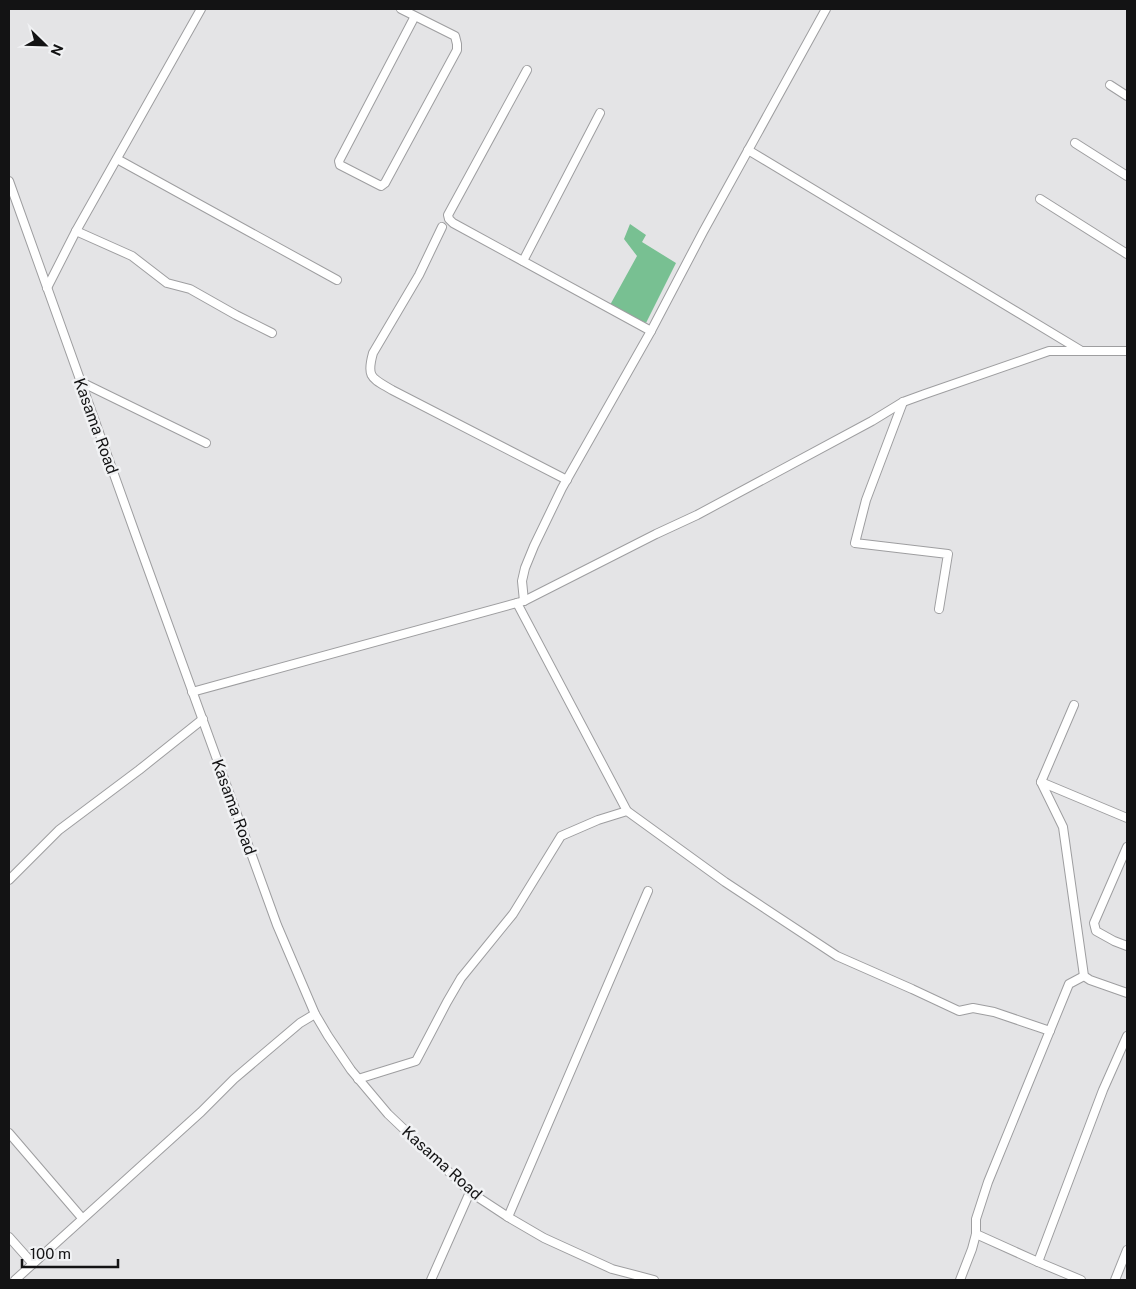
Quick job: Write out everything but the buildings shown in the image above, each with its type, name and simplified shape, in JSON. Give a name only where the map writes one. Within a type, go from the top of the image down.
[{"type":"street","points":[[47,288],[76,231],[201,9]]},
{"type":"street","points":[[401,9],[415,16],[455,36],[458,44],[385,183],[381,186],[340,165],[338,160],[415,16]]},
{"type":"street","points":[[826,9],[703,232],[651,331],[567,480],[525,568],[521,602],[627,811],[725,882],[837,956],[959,1011],[973,1008],[994,1012],[1050,1031]]},
{"type":"street","points":[[526,70],[448,215],[449,220],[651,331]]},
{"type":"street","points":[[1110,86],[1127,96]]},
{"type":"street","points":[[523,261],[600,113]]},
{"type":"street","points":[[1075,143],[1127,176]]},
{"type":"street","points":[[748,150],[1080,350]]},
{"type":"street","points":[[117,158],[336,280]]},
{"type":"street","name":"Kasama Road","points":[[9,181],[192,692],[278,925],[315,1014],[358,1078],[388,1114],[470,1192],[544,1238],[612,1269],[654,1280]]},
{"type":"street","points":[[1040,199],[1127,254]]},
{"type":"street","points":[[442,227],[419,275],[373,353],[369,368],[373,378],[392,390],[567,480]]},
{"type":"street","points":[[76,231],[132,256],[167,283],[190,289],[236,315],[272,332]]},
{"type":"street","points":[[1049,350],[1051,332]]},
{"type":"street","points":[[192,692],[521,602],[698,515],[872,421],[902,402],[981,373],[1049,350],[1127,351]]},
{"type":"street","points":[[81,382],[206,443]]},
{"type":"street","points":[[902,402],[866,500],[856,543],[948,554],[939,609]]},
{"type":"street","points":[[1074,706],[1041,782],[1063,827],[1084,976],[1090,980],[1127,993]]},
{"type":"street","points":[[9,880],[59,830],[203,719]]},
{"type":"street","points":[[1041,782],[1127,818]]},
{"type":"street","points":[[358,1078],[416,1061],[461,978],[513,914],[561,836],[598,820],[627,811]]},
{"type":"street","points":[[1127,847],[1094,923],[1096,931],[1127,946]]},
{"type":"street","points":[[508,1217],[648,891]]},
{"type":"street","points":[[960,1280],[972,1249],[976,1234],[976,1219],[988,1182],[1069,984],[1084,976]]},
{"type":"street","points":[[15,1280],[201,1112],[234,1079],[300,1023],[315,1014]]},
{"type":"street","points":[[1038,1262],[1103,1090],[1127,1036]]},
{"type":"street","points":[[9,1133],[82,1218]]},
{"type":"street","points":[[431,1280],[470,1192]]},
{"type":"street","points":[[976,1234],[1081,1280]]},
{"type":"street","points":[[9,1236],[33,1264]]},
{"type":"street","points":[[1115,1280],[1127,1250]]},
{"type":"green space","points":[[630,224],[646,235],[642,242],[676,263],[646,323],[610,305],[637,256],[624,239]]}]
